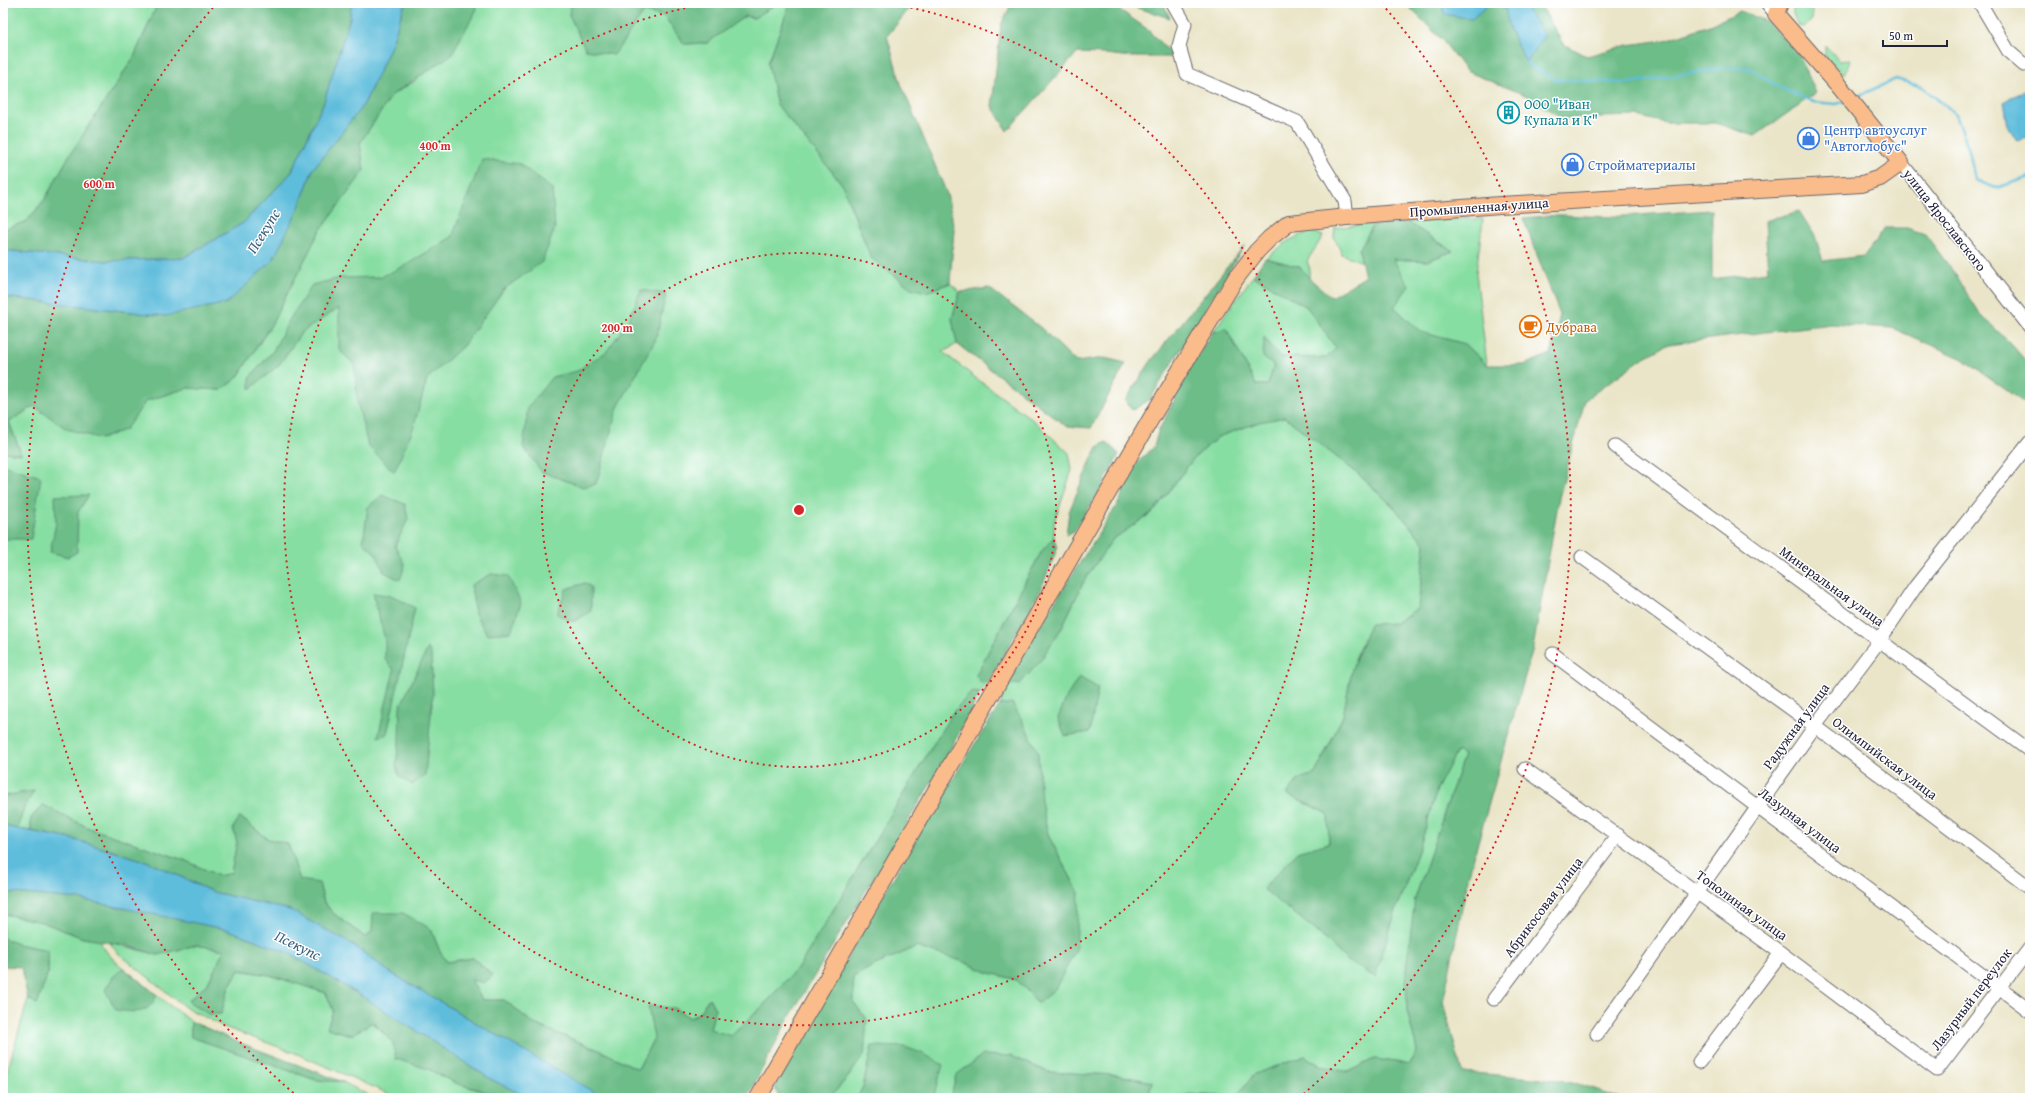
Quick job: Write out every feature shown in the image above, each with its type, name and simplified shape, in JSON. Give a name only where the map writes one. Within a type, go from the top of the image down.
[{"type":"main road","name":"улица Ярославского","points":[[1774,7],[1901,163]]},
{"type":"main road","name":"Промышленная улица","points":[[758,1098],[1153,415],[1236,278],[1257,251],[1288,223],[1500,205],[1862,184],[1880,178],[1901,163]]},
{"type":"street","points":[[1173,3],[1186,24],[1179,46],[1187,74],[1298,122],[1345,201],[1347,217]]},
{"type":"street","points":[[1980,3],[2009,52],[2027,64]]},
{"type":"street","name":"улица Ярославского","points":[[1901,163],[2028,322]]},
{"type":"street","name":"Радужная улица","points":[[1597,1034],[1815,726],[1879,641],[1916,586],[2030,442]]},
{"type":"street","name":"Минеральная улица","points":[[1615,446],[2030,751]]},
{"type":"street","name":"Олимпийская улица","points":[[1582,557],[1815,726],[2030,888]]},
{"type":"street","name":"Лазурная улица","points":[[1552,654],[2030,1010]]},
{"type":"street","name":"Тополиная улица","points":[[1525,769],[1781,953],[1937,1070]]},
{"type":"street","name":"Абрикосовая улица","points":[[1494,999],[1618,835]]},
{"type":"street","name":"Лазурный переулок","points":[[1937,1070],[2030,948]]},
{"type":"street","points":[[1699,1062],[1781,953]]},
{"type":"green space","points":[[3,3],[158,3],[134,57],[69,156],[45,199],[27,221],[3,230]]},
{"type":"green space","points":[[158,3],[351,3],[350,17],[324,102],[291,173],[243,223],[183,258],[106,261],[3,250],[3,230],[27,221],[45,199],[69,156],[134,57]]},
{"type":"green space","points":[[405,3],[474,3],[477,9],[451,55],[392,95],[360,143],[364,171],[319,232],[271,325],[237,378],[221,390],[187,388],[146,401],[126,429],[101,439],[67,429],[34,406],[9,422],[21,454],[3,452],[3,297],[166,316],[299,207],[313,169],[364,104],[391,46]]},
{"type":"green space","points":[[474,3],[571,3],[569,15],[644,12],[664,16],[684,44],[707,43],[745,16],[754,18],[778,3],[790,3],[768,63],[777,105],[842,184],[871,258],[926,292],[950,283],[960,292],[952,318],[957,344],[943,352],[1033,420],[1069,453],[1072,470],[1054,522],[1054,537],[1042,551],[976,675],[982,683],[989,681],[980,693],[971,692],[951,715],[800,965],[763,1006],[731,1036],[710,1030],[715,1009],[709,998],[699,1013],[690,1018],[674,1008],[654,1038],[638,1069],[599,1050],[534,1024],[504,1000],[482,1000],[471,980],[473,958],[447,962],[440,952],[431,929],[372,931],[366,938],[334,914],[324,902],[319,884],[300,881],[288,844],[268,839],[240,817],[233,828],[237,842],[231,873],[219,876],[184,860],[89,828],[43,805],[31,818],[31,831],[17,829],[24,808],[34,791],[3,796],[3,452],[21,453],[9,422],[34,406],[67,429],[125,429],[145,401],[187,388],[221,390],[237,378],[271,325],[319,232],[364,171],[360,143],[392,95],[415,81],[477,9]]},
{"type":"green space","points":[[571,3],[778,3],[754,18],[745,16],[707,43],[684,44],[664,16],[644,12],[614,55],[586,50],[569,15]]},
{"type":"green space","points":[[790,3],[914,3],[887,36],[901,84],[947,194],[954,229],[950,283],[926,292],[911,288],[871,258],[842,184],[777,105],[768,63]]},
{"type":"green space","points":[[1012,3],[1110,3],[1147,29],[1174,57],[1131,57],[1077,53],[1007,131],[992,106],[1001,25]]},
{"type":"green space","points":[[1131,3],[1163,3],[1170,18],[1137,8]]},
{"type":"green space","points":[[1405,3],[1536,3],[1543,9],[1563,44],[1587,56],[1628,45],[1665,40],[1713,24],[1740,11],[1766,21],[1798,52],[1816,93],[1755,136],[1715,123],[1666,123],[1637,116],[1562,118],[1523,94],[1466,71],[1443,41]]},
{"type":"green space","points":[[1793,3],[1805,3],[1812,11],[1811,21],[1804,27],[1798,26],[1793,14]]},
{"type":"green space","points":[[1825,45],[1840,61],[1851,60],[1844,74],[1825,56]]},
{"type":"green space","points":[[482,159],[520,164],[552,189],[555,228],[542,262],[504,289],[463,346],[427,379],[413,429],[394,472],[368,446],[358,405],[354,364],[339,350],[339,308],[302,332],[279,365],[250,389],[250,377],[273,351],[289,320],[312,285],[340,278],[381,277],[406,265],[452,237]]},
{"type":"green space","points":[[1712,210],[1712,279],[1768,272],[1765,221],[1799,211],[1815,236],[1823,261],[1864,256],[1885,228],[1907,228],[1925,234],[1955,274],[1979,313],[2012,345],[2030,366],[2030,407],[1961,358],[1892,328],[1831,324],[1669,344],[1640,360],[1585,400],[1559,498],[1533,648],[1469,874],[1443,1002],[1462,1072],[1569,1081],[1621,1098],[1183,1098],[1188,1094],[1235,1097],[1255,1074],[1305,1056],[1321,1066],[1348,1072],[1374,1059],[1410,1064],[1417,1050],[1407,1011],[1406,969],[1415,899],[1464,755],[1457,751],[1437,789],[1421,843],[1397,907],[1375,977],[1348,961],[1314,929],[1263,889],[1297,852],[1329,843],[1328,814],[1287,794],[1299,779],[1315,774],[1343,716],[1352,669],[1370,624],[1396,623],[1418,608],[1425,544],[1393,506],[1356,472],[1285,417],[1259,422],[1218,437],[1194,458],[1154,511],[1112,540],[1084,581],[1061,629],[1040,661],[1020,684],[1007,685],[1019,661],[1056,600],[1119,502],[1135,465],[1154,447],[1158,432],[1193,363],[1212,333],[1226,328],[1256,385],[1268,385],[1274,366],[1263,357],[1264,337],[1279,357],[1326,358],[1336,348],[1307,307],[1253,276],[1265,258],[1300,267],[1309,278],[1331,297],[1365,277],[1359,250],[1373,225],[1407,222],[1453,251],[1427,261],[1393,259],[1409,286],[1394,307],[1421,332],[1465,344],[1487,365],[1524,365],[1551,354],[1560,315],[1523,218],[1559,215],[1609,217]]},
{"type":"green space","points":[[1451,219],[1483,219],[1476,273],[1487,365],[1465,344],[1421,332],[1394,307],[1393,259],[1427,261],[1453,251],[1407,222]]},
{"type":"green space","points":[[1364,224],[1373,225],[1359,250],[1362,262],[1342,254],[1334,237],[1335,228]]},
{"type":"green space","points":[[1311,231],[1323,236],[1307,261],[1310,269],[1309,278],[1299,267],[1266,258],[1288,241]]},
{"type":"green space","points":[[1245,245],[1150,399],[1133,410],[1125,401],[1151,361]]},
{"type":"green space","points":[[1253,276],[1307,307],[1337,348],[1326,358],[1279,357],[1265,338],[1274,365],[1268,385],[1256,385],[1226,328],[1212,333]]},
{"type":"green space","points":[[989,288],[1041,328],[1076,362],[1104,358],[1126,363],[1091,428],[1066,426],[957,344],[952,319],[960,292]]},
{"type":"green space","points":[[641,290],[666,294],[656,339],[618,407],[596,484],[583,487],[542,472],[523,447],[528,407],[552,377],[577,371],[606,352],[628,322]]},
{"type":"green space","points":[[1285,417],[1356,472],[1393,506],[1425,544],[1418,608],[1360,646],[1352,669],[1343,716],[1315,774],[1299,779],[1287,794],[1328,814],[1329,843],[1297,852],[1314,929],[1348,961],[1397,907],[1421,843],[1437,789],[1457,751],[1464,755],[1415,899],[1407,1011],[1417,1050],[1410,1064],[1374,1059],[1348,1072],[1321,1066],[1305,1056],[1255,1074],[1235,1097],[1188,1094],[1183,1098],[1148,1098],[1152,1082],[1117,1075],[1048,1072],[1011,1056],[956,1075],[951,1098],[933,1098],[942,1065],[872,1046],[863,1087],[857,1098],[832,1098],[832,1095],[851,1074],[867,1020],[854,1003],[853,977],[875,965],[916,947],[962,961],[987,972],[1017,980],[1038,1002],[1079,893],[1048,835],[1041,801],[1012,704],[1000,705],[1007,685],[1020,684],[1061,629],[1084,581],[1112,540],[1154,511],[1194,458],[1218,437],[1259,422]]},
{"type":"green space","points":[[1106,442],[1119,454],[1100,490],[1074,531],[1066,535],[1069,512],[1081,483],[1097,447]]},
{"type":"green space","points":[[3,465],[41,477],[31,539],[3,539]]},
{"type":"green space","points":[[89,495],[78,512],[77,552],[68,557],[50,552],[56,523],[55,496]]},
{"type":"green space","points":[[382,495],[405,504],[408,519],[395,546],[405,565],[400,580],[384,572],[376,554],[363,542],[368,507]]},
{"type":"green space","points":[[1054,537],[1057,549],[1041,589],[989,681],[982,683],[976,675],[1042,551]]},
{"type":"green space","points":[[491,574],[508,576],[521,603],[511,632],[487,634],[475,614],[471,585]]},
{"type":"green space","points":[[585,583],[591,587],[591,611],[573,622],[557,614],[566,589]]},
{"type":"green space","points":[[373,593],[393,596],[415,608],[387,734],[378,737],[394,670],[385,659],[385,640]]},
{"type":"green space","points":[[428,648],[431,654],[433,694],[425,775],[412,785],[399,776],[396,765],[399,742],[400,707]]},
{"type":"green space","points":[[1079,677],[1098,688],[1090,732],[1065,736],[1058,718],[1067,696]]},
{"type":"green space","points":[[971,692],[980,693],[943,763],[787,1021],[747,1098],[601,1097],[388,971],[355,946],[290,910],[213,892],[149,862],[72,839],[31,831],[31,818],[43,805],[89,828],[184,860],[219,876],[231,873],[237,842],[233,828],[240,817],[268,839],[288,844],[300,880],[319,883],[324,903],[334,914],[366,938],[372,931],[373,913],[403,913],[431,929],[440,952],[447,962],[473,958],[493,975],[484,983],[471,980],[482,1000],[504,1000],[534,1024],[599,1050],[638,1069],[654,1038],[648,1006],[674,1008],[690,1018],[699,1013],[709,998],[715,1009],[710,1029],[731,1036],[763,1006],[800,965],[951,715]]},
{"type":"green space","points":[[1012,703],[1038,752],[1041,801],[1048,835],[1079,893],[1076,949],[1055,989],[1038,1003],[1017,980],[987,972],[962,961],[916,947],[875,965],[853,977],[854,1003],[867,1020],[864,1055],[832,1095],[832,1098],[780,1098],[775,1088],[806,1029],[894,876],[1000,705]]},
{"type":"green space","points":[[34,791],[24,808],[17,829],[3,826],[3,796]]},
{"type":"green space","points":[[3,892],[79,899],[229,930],[289,953],[365,998],[492,1080],[529,1098],[497,1098],[484,1091],[455,1083],[428,1069],[396,1059],[392,1041],[373,1022],[351,1035],[327,1028],[333,1010],[326,993],[270,975],[239,970],[229,987],[221,1014],[208,1014],[188,1001],[208,983],[224,950],[196,945],[158,955],[126,945],[83,938],[42,922],[4,914],[3,916]]},
{"type":"green space","points":[[4,914],[42,922],[83,938],[99,940],[108,954],[119,965],[191,1021],[191,1037],[316,1080],[343,1082],[374,1098],[3,1098],[3,1086],[28,999],[37,1004],[48,973],[48,950],[17,944],[3,938]]},
{"type":"green space","points":[[3,938],[17,944],[48,950],[48,973],[37,1004],[28,999],[21,967],[3,966]]},
{"type":"green space","points":[[109,942],[158,955],[196,945],[225,950],[208,983],[188,1001],[208,1014],[221,1014],[229,987],[239,970],[269,975],[326,993],[333,1010],[328,1028],[351,1035],[372,1022],[390,1040],[431,1071],[454,1082],[497,1098],[401,1098],[387,1093],[295,1053],[224,1027],[185,1007],[118,953]]},
{"type":"green space","points":[[123,968],[157,995],[153,1002],[145,1010],[135,1012],[116,1010],[105,990],[113,977]]},
{"type":"green space","points":[[191,1021],[235,1041],[343,1082],[316,1080],[191,1037]]},
{"type":"green space","points":[[872,1046],[905,1047],[924,1054],[943,1065],[933,1098],[857,1098],[863,1087]]},
{"type":"green space","points":[[983,1055],[1011,1056],[1048,1072],[1117,1075],[1152,1082],[1148,1098],[1087,1098],[1076,1096],[1068,1098],[980,1098],[968,1094],[951,1098],[956,1075]]},
{"type":"water","name":"Псекупс","points":[[351,3],[405,3],[391,46],[364,104],[313,169],[299,207],[273,260],[227,303],[166,316],[3,297],[3,250],[105,261],[183,258],[243,223],[291,173],[324,102],[350,17]]},
{"type":"water","points":[[1443,3],[1490,3],[1472,19],[1444,14]]},
{"type":"water","points":[[1491,3],[1520,3],[1525,6],[1544,36],[1526,63],[1509,28],[1505,8]]},
{"type":"water","points":[[2024,91],[2030,96],[2030,137],[2017,141],[2008,126],[2004,102]]},
{"type":"water","name":"Псекупс","points":[[3,826],[72,839],[149,862],[213,892],[290,910],[355,946],[388,971],[604,1098],[529,1098],[492,1080],[365,998],[289,953],[229,930],[79,899],[3,892]]},
{"type":"waterway","points":[[1526,63],[1554,79],[1629,83],[1724,68],[1749,68],[1779,87],[1813,102],[1836,104],[1844,102]]},
{"type":"waterway","points":[[1856,97],[1896,79],[1922,87],[1956,114],[1969,150],[1975,180],[1996,188],[2030,177]]},
{"type":"place","name":"ООО \"Иван Купала и К\"","points":[[1509,112]]},
{"type":"place","name":"Центр автоуслуг \"Автоглобус\"","points":[[1808,138]]},
{"type":"place","name":"Стройматериалы","points":[[1573,165]]},
{"type":"place","name":"Дубрава","points":[[1531,327]]}]
